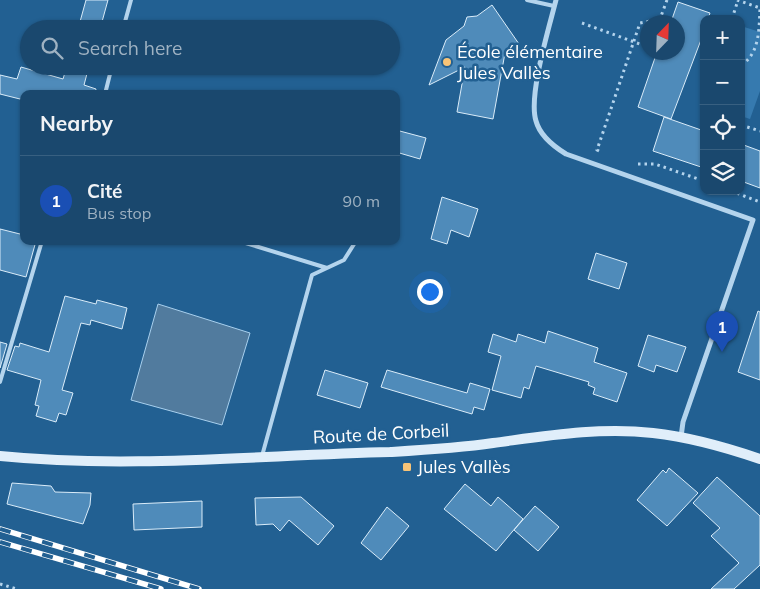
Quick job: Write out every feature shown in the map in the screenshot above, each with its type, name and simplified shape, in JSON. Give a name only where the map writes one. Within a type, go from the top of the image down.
[{"type":"main road","name":"Route de Corbeil","points":[[0,456],[26,459],[148,460],[430,450],[555,434],[592,432],[647,433],[681,437],[760,459]]},
{"type":"street","points":[[555,3],[533,103],[536,121],[551,144],[566,154],[760,223]]},
{"type":"street","points":[[681,437],[683,422],[753,220]]},
{"type":"lane","points":[[125,20],[131,0]]},
{"type":"lane","points":[[527,0],[555,3]]},
{"type":"lane","points":[[106,90],[110,75]]},
{"type":"lane","points":[[0,382],[41,245]]},
{"type":"lane","points":[[252,245],[327,268]]},
{"type":"lane","points":[[262,456],[312,275],[344,260],[353,245]]},
{"type":"path","points":[[661,15],[667,0]]},
{"type":"path","points":[[733,15],[738,0],[760,8],[755,49],[749,61],[745,63]]},
{"type":"path","points":[[582,23],[640,44]]},
{"type":"path","points":[[606,154],[597,150],[640,23]]},
{"type":"path","points":[[745,126],[760,131]]},
{"type":"path","points":[[631,164],[655,164],[700,180]]},
{"type":"path","points":[[742,195],[760,202]]},
{"type":"path","points":[[0,584],[17,589]]},
{"type":"shaded area","points":[[745,27],[760,32],[760,91],[750,119],[745,117]]},
{"type":"shaded area","points":[[158,304],[250,333],[222,425],[131,400]]},
{"type":"building","points":[[86,0],[108,0],[102,20],[80,20]]},
{"type":"building","points":[[678,2],[710,13],[709,15],[700,15],[700,43],[671,119],[638,107],[654,60],[685,60],[685,15],[673,15]]},
{"type":"building","points":[[492,5],[519,44],[505,53],[493,119],[457,112],[465,67],[429,85],[446,40],[464,26],[467,17],[477,16]]},
{"type":"building","points":[[20,70],[20,75],[49,75],[63,79],[64,75],[87,75],[84,85],[96,90],[20,90],[20,99],[0,94],[0,75],[17,79]]},
{"type":"building","points":[[664,117],[700,130],[700,167],[653,151]]},
{"type":"building","points":[[400,131],[426,138],[420,159],[400,153]]},
{"type":"building","points":[[745,145],[760,151],[760,188],[745,182]]},
{"type":"building","points":[[442,197],[478,209],[469,237],[451,230],[447,244],[431,239]]},
{"type":"building","points":[[0,229],[20,234],[20,245],[35,245],[26,277],[0,270]]},
{"type":"building","points":[[596,253],[627,263],[619,289],[588,279]]},
{"type":"building","points":[[65,296],[96,304],[97,300],[127,308],[122,329],[91,320],[90,325],[81,323],[62,390],[73,393],[66,415],[59,413],[56,422],[36,416],[39,406],[35,405],[41,380],[7,370],[15,346],[19,347],[20,343],[49,352]]},
{"type":"building","points":[[758,311],[760,312],[760,380],[738,372]]},
{"type":"building","points":[[548,331],[598,348],[594,362],[627,373],[617,402],[593,394],[595,388],[588,385],[589,382],[536,366],[529,389],[524,387],[521,398],[492,390],[501,356],[488,352],[493,334],[516,342],[518,334],[545,343]]},
{"type":"building","points":[[648,335],[686,347],[677,372],[656,365],[654,372],[638,366]]},
{"type":"building","points":[[0,342],[7,344],[0,368]]},
{"type":"building","points":[[325,370],[368,383],[360,408],[317,395]]},
{"type":"building","points":[[387,370],[467,393],[470,383],[490,389],[484,410],[474,407],[472,414],[381,387]]},
{"type":"building","points":[[669,468],[698,493],[667,526],[637,500],[663,470],[666,473]]},
{"type":"building","points":[[717,477],[760,516],[760,565],[734,589],[711,589],[739,563],[711,536],[720,528],[693,503]]},
{"type":"building","points":[[12,483],[51,486],[55,492],[91,493],[90,505],[83,524],[7,504]]},
{"type":"building","points":[[465,484],[491,506],[498,497],[523,519],[496,551],[444,509]]},
{"type":"building","points":[[301,497],[334,526],[318,545],[289,520],[280,531],[273,524],[256,525],[255,498]]},
{"type":"building","points":[[202,501],[202,527],[134,530],[133,504]]},
{"type":"building","points":[[535,506],[559,527],[538,551],[514,530]]},
{"type":"building","points":[[387,507],[409,526],[381,560],[361,543]]},
{"type":"railway","points":[[0,529],[199,589]]},
{"type":"railway","points":[[0,542],[161,589]]},
{"type":"place","name":"École élémentaire Jules Vallès","points":[[447,62]]},
{"type":"place","name":"Cité","points":[[722,352]]},
{"type":"place","name":"Jules Vallès","points":[[407,467]]}]
